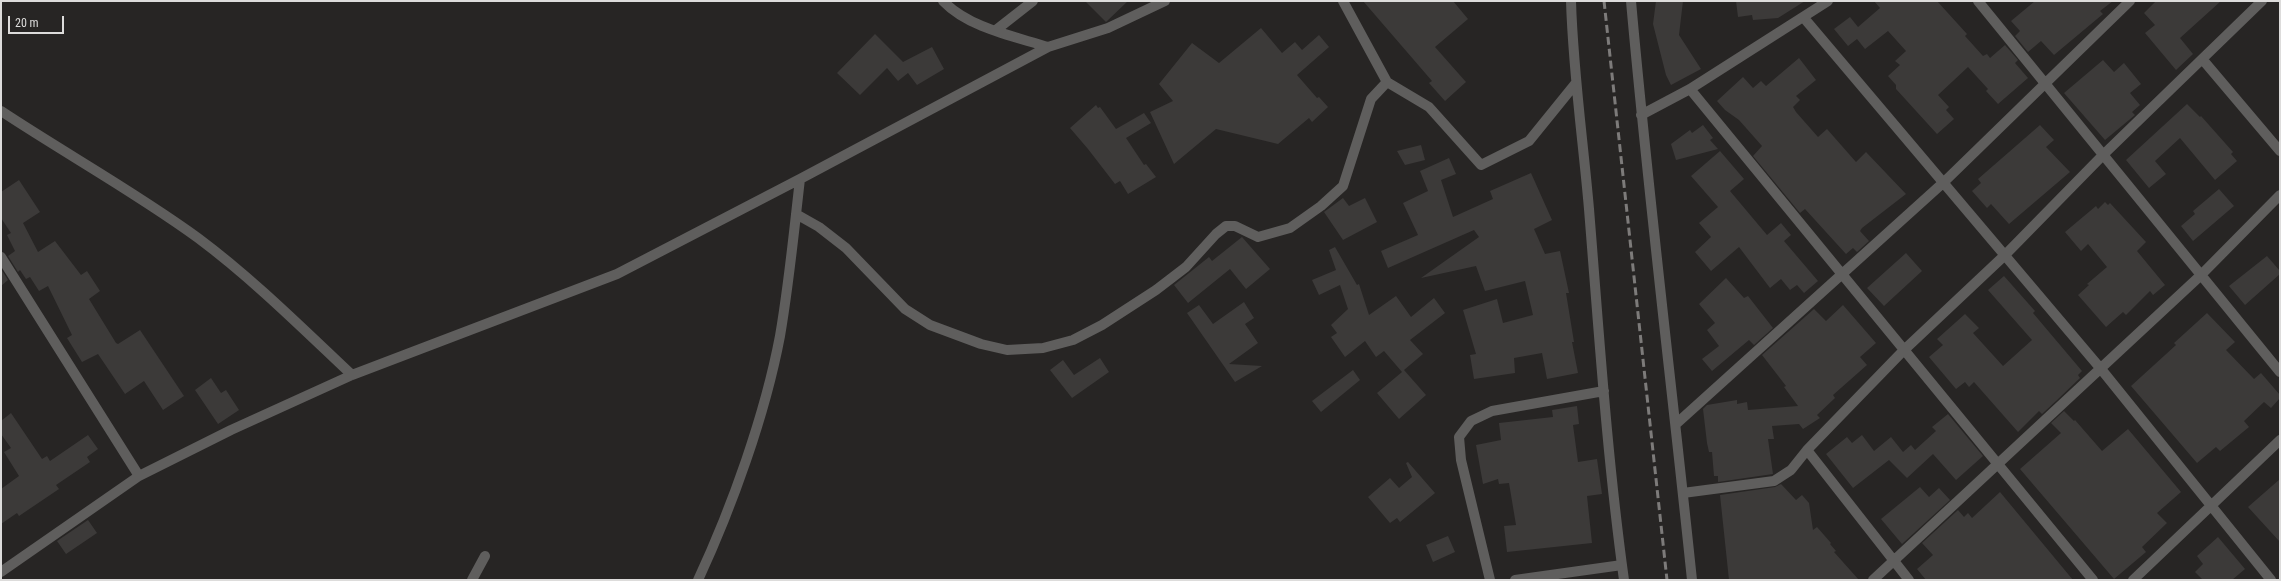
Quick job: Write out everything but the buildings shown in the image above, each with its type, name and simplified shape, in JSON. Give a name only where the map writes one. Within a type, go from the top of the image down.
[{"type":"street","points":[[943,1],[950,8],[971,21],[1048,47]]},
{"type":"street","points":[[996,30],[1033,1]]},
{"type":"street","points":[[1,572],[139,476],[231,430],[352,375],[616,274],[800,179],[1048,47],[1108,28],[1165,1]]},
{"type":"street","points":[[1343,1],[1388,82],[1429,107],[1481,165],[1529,140],[1576,83]]},
{"type":"street","points":[[1571,1],[1572,44],[1604,391],[1624,580]]},
{"type":"street","points":[[1630,1],[1641,115],[1692,580]]},
{"type":"street","points":[[1641,115],[1690,90],[1804,18],[1828,1]]},
{"type":"street","points":[[1978,1],[2045,82],[2200,276],[2280,372]]},
{"type":"street","points":[[1676,424],[1944,182],[2045,82],[2130,1]]},
{"type":"street","points":[[1683,493],[1774,481],[1791,470],[1807,450],[1903,351],[2005,255],[2103,155],[2203,60],[2262,1]]},
{"type":"street","points":[[1804,18],[2101,369],[2272,580]]},
{"type":"street","points":[[2203,60],[2280,151]]},
{"type":"street","points":[[796,214],[820,227],[846,248],[905,309],[930,325],[981,344],[1007,350],[1043,348],[1073,340],[1102,325],[1156,290],[1186,267],[1216,234],[1226,226],[1235,226],[1258,236],[1290,228],[1321,206],[1343,186],[1371,99],[1388,82]]},
{"type":"street","points":[[1690,90],[1903,351],[2093,580]]},
{"type":"street","points":[[1,112],[151,205],[198,238],[248,278],[352,375]]},
{"type":"street","points":[[698,580],[730,502],[767,386],[780,337],[800,179]]},
{"type":"street","points":[[1873,580],[2200,276],[2280,195]]},
{"type":"street","points":[[1,257],[139,476]]},
{"type":"street","points":[[1490,580],[1461,460],[1459,437],[1471,421],[1492,412],[1604,391]]},
{"type":"street","points":[[2133,580],[2210,504],[2280,440]]},
{"type":"street","points":[[1807,450],[1909,580]]},
{"type":"street","points":[[472,580],[485,556]]},
{"type":"street","points":[[1515,580],[1622,565]]},
{"type":"railway","points":[[1604,1],[1667,580]]}]
